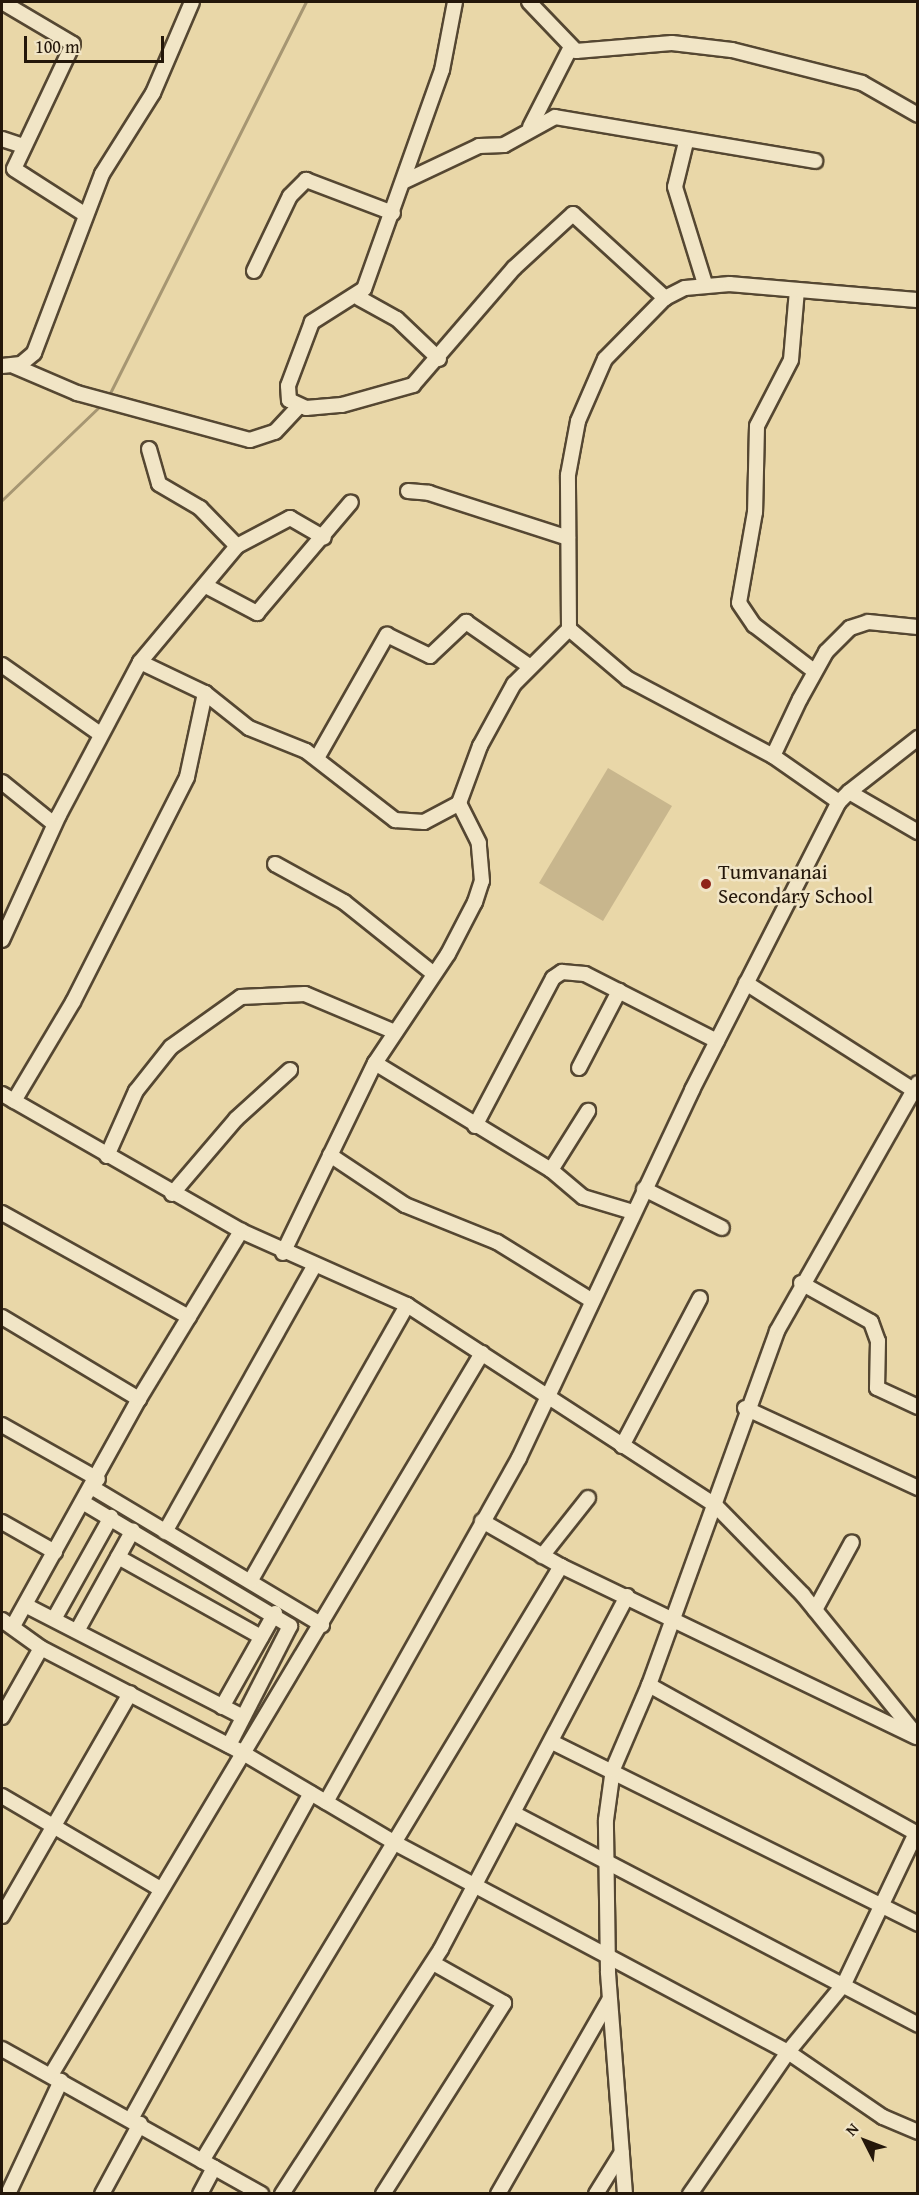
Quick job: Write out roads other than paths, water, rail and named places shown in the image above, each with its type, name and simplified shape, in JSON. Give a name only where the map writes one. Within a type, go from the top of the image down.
[{"type":"street","points":[[2,2],[74,47],[14,163],[17,172],[86,215]]},
{"type":"street","points":[[8,366],[34,353],[107,166],[153,93],[192,2]]},
{"type":"street","points":[[298,407],[290,400],[288,386],[312,322],[358,297],[393,213],[442,69],[455,2]]},
{"type":"street","points":[[529,2],[570,49]]},
{"type":"street","points":[[570,49],[683,43],[732,50],[862,83],[918,115]]},
{"type":"street","points":[[529,129],[570,49]]},
{"type":"street","points":[[405,181],[479,146],[504,145],[529,129],[555,117],[686,142],[815,161]]},
{"type":"street","points":[[2,139],[23,146]]},
{"type":"street","points":[[686,142],[675,187],[705,284]]},
{"type":"street","points":[[254,271],[290,196],[306,180],[393,213]]},
{"type":"street","points":[[8,366],[77,393],[250,440],[275,432],[298,407],[391,394],[413,385],[439,359],[514,268],[573,214],[665,298]]},
{"type":"street","points":[[140,662],[205,693],[249,728],[292,742],[404,823],[424,822],[459,803],[493,719],[529,666],[569,629],[570,445],[592,383],[623,337],[665,298],[705,284],[918,300]]},
{"type":"street","points":[[797,290],[791,360],[757,426],[755,512],[739,607],[814,671]]},
{"type":"street","points":[[358,297],[397,319],[439,359]]},
{"type":"street","points":[[149,449],[159,484],[200,508],[237,546]]},
{"type":"street","points":[[408,491],[429,493],[568,538]]},
{"type":"street","points":[[206,586],[257,614],[324,538],[351,502]]},
{"type":"street","points":[[2,940],[54,824],[140,662],[206,586],[237,546],[290,518],[324,538]]},
{"type":"street","points":[[316,758],[387,635],[430,656],[466,622],[529,666]]},
{"type":"street","points":[[773,756],[814,671],[850,628],[868,622],[918,627]]},
{"type":"street","points":[[569,629],[628,679],[773,756],[844,797],[918,832]]},
{"type":"street","points":[[2,664],[100,734]]},
{"type":"street","points":[[205,693],[180,792],[73,1002],[8,1097],[172,1194],[283,1253],[407,1305],[714,1504],[815,1610],[918,1737]]},
{"type":"street","points":[[326,1802],[482,1521],[546,1397],[717,1041],[844,797],[918,738]]},
{"type":"street","points":[[2,782],[54,824]]},
{"type":"street","points":[[283,1253],[375,1063],[464,927],[482,881],[479,843],[459,803]]},
{"type":"street","points":[[275,864],[344,902],[434,974]]},
{"type":"street","points":[[475,1126],[553,978],[570,970],[619,991],[717,1041]]},
{"type":"street","points":[[625,2193],[609,2000],[606,1820],[612,1769],[649,1685],[671,1615],[714,1504],[745,1408],[801,1283],[916,1086],[746,983]]},
{"type":"street","points":[[579,1068],[619,991]]},
{"type":"street","points":[[107,1156],[136,1091],[165,1054],[241,997],[305,994],[395,1032]]},
{"type":"street","points":[[375,1063],[475,1126],[551,1170],[595,1203],[633,1212]]},
{"type":"street","points":[[172,1194],[236,1119],[290,1070]]},
{"type":"street","points":[[551,1170],[588,1111]]},
{"type":"street","points":[[330,1155],[405,1205],[497,1242],[591,1300]]},
{"type":"street","points":[[644,1189],[722,1228]]},
{"type":"street","points":[[2,1213],[189,1317]]},
{"type":"street","points":[[241,1231],[139,1399],[27,1606],[7,1623],[41,1647],[229,1745],[395,1843],[609,1959],[788,2052],[883,2117],[918,2132]]},
{"type":"street","points":[[165,1532],[314,1266]]},
{"type":"street","points":[[801,1283],[871,1322],[878,1341],[877,1388],[918,1407]]},
{"type":"street","points":[[622,1446],[700,1298]]},
{"type":"street","points":[[251,1580],[407,1305]]},
{"type":"street","points":[[2,1317],[139,1399]]},
{"type":"street","points":[[8,2193],[56,2078],[159,1888],[245,1754],[482,1353]]},
{"type":"street","points":[[745,1408],[918,1488]]},
{"type":"street","points":[[2,1425],[165,1532],[251,1580],[322,1625]]},
{"type":"street","points":[[542,1556],[588,1498]]},
{"type":"street","points":[[84,1503],[285,1619],[288,1633],[229,1745]]},
{"type":"street","points":[[54,1620],[111,1517]]},
{"type":"street","points":[[482,1521],[561,1566],[671,1615],[918,1737]]},
{"type":"street","points":[[2,1522],[56,1552]]},
{"type":"street","points":[[77,1631],[134,1530]]},
{"type":"street","points":[[815,1610],[852,1542]]},
{"type":"street","points":[[118,1557],[261,1637]]},
{"type":"street","points":[[200,2193],[208,2164],[395,1843],[561,1566]]},
{"type":"street","points":[[282,2193],[433,1963],[554,1743],[627,1596]]},
{"type":"street","points":[[27,1606],[243,1717]]},
{"type":"street","points":[[222,1707],[275,1613]]},
{"type":"street","points":[[2,1717],[41,1647]]},
{"type":"street","points":[[649,1685],[917,1832],[884,1905],[844,1984],[788,2052],[690,2193]]},
{"type":"street","points":[[2,1916],[55,1828],[130,1693]]},
{"type":"street","points":[[554,1743],[612,1769],[918,1924]]},
{"type":"street","points":[[102,2193],[136,2122],[310,1793]]},
{"type":"street","points":[[2,1796],[159,1888]]},
{"type":"street","points":[[515,1814],[844,1984],[918,2025]]},
{"type":"street","points":[[383,2193],[504,2003],[433,1963]]},
{"type":"street","points":[[498,2193],[609,2000]]},
{"type":"street","points":[[2,2049],[261,2193]]},
{"type":"street","points":[[596,2193],[622,2152]]},
{"type":"waterway","points":[[108,397],[306,2]]},
{"type":"waterway","points":[[2,500],[102,404]]},
{"type":"place","name":"Tumvananai Secondary School","points":[[706,884]]}]
